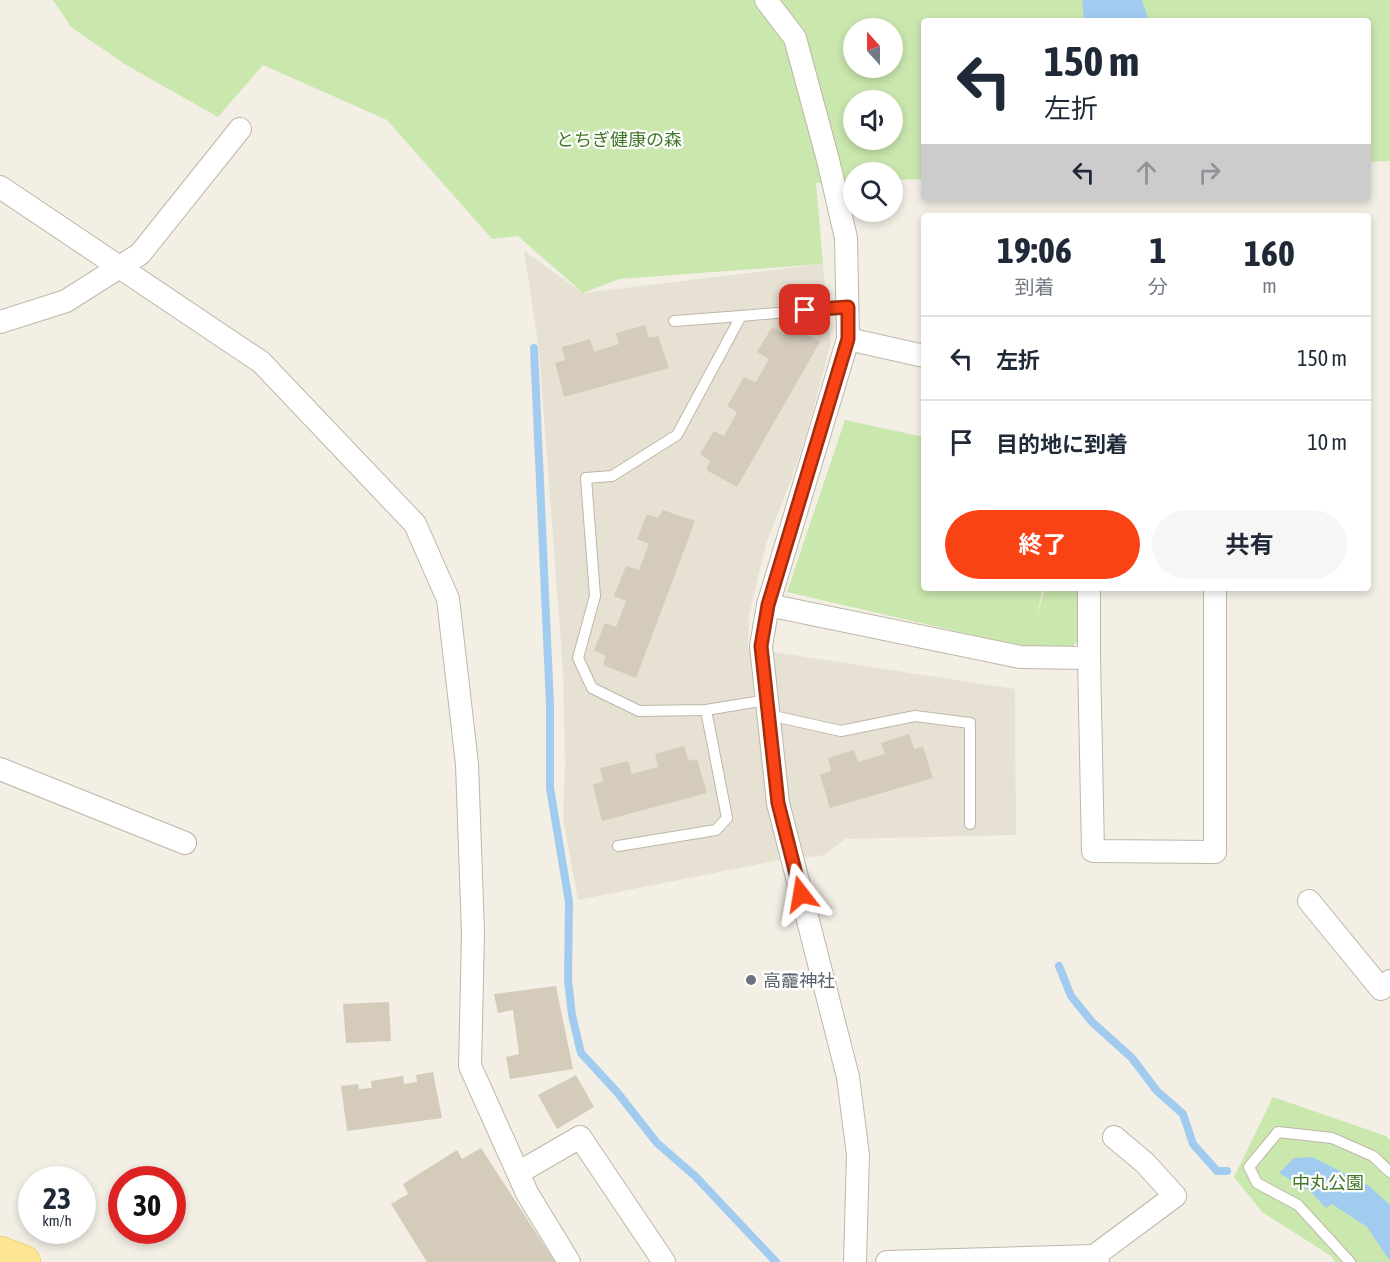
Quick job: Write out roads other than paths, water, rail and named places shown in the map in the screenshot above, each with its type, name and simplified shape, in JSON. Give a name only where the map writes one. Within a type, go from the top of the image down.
[{"type":"main road","points":[[0,1253],[24,1262]]},
{"type":"street","points":[[766,0],[795,39],[828,160],[846,238],[848,339],[768,605],[761,646],[778,803],[848,1077],[858,1155],[855,1262]]},
{"type":"street","points":[[0,322],[66,301],[140,254],[240,129]]},
{"type":"street","points":[[0,187],[261,362],[415,524],[448,599],[467,764],[473,933],[470,1066],[526,1193],[569,1262]]},
{"type":"street","points":[[848,339],[921,355]]},
{"type":"street","points":[[1089,591],[1093,851],[1215,852],[1215,591]]},
{"type":"street","points":[[768,605],[1020,657],[1089,658]]},
{"type":"street","points":[[0,769],[185,843]]},
{"type":"street","points":[[1309,902],[1381,989],[1390,981]]},
{"type":"street","points":[[518,1173],[580,1137],[664,1262]]},
{"type":"street","points":[[887,1262],[1096,1259],[1175,1196],[1145,1163],[1113,1137]]},
{"type":"lane","points":[[674,321],[848,307]]},
{"type":"lane","points":[[741,316],[677,435],[612,476],[586,478],[595,596],[578,658],[592,688],[639,711],[767,708],[842,731],[915,716],[970,723],[970,824]]},
{"type":"lane","points":[[618,846],[716,830],[727,818],[705,710]]},
{"type":"lane","points":[[1350,1262],[1298,1205],[1257,1183],[1250,1167],[1278,1132],[1332,1138],[1373,1156],[1390,1172]]},
{"type":"water","points":[[1082,0],[1142,0],[1148,18],[1084,18]]},
{"type":"water","points":[[1312,1157],[1368,1185],[1390,1205],[1390,1261],[1367,1227],[1332,1204],[1326,1208],[1311,1192],[1279,1173],[1294,1158]]},
{"type":"waterway","points":[[534,348],[550,705],[550,788],[569,902],[568,980],[572,1015],[581,1053],[617,1092],[657,1143],[695,1176],[776,1262]]},
{"type":"waterway","points":[[1059,966],[1071,996],[1092,1022],[1132,1058],[1157,1091],[1183,1114],[1193,1144],[1217,1171],[1227,1171]]},
{"type":"place","name":"高靇神社","points":[[751,980]]},
{"type":"park label","name":"とちぎ健康の森","points":[[619,139]]},
{"type":"park label","name":"中丸公園","points":[[1328,1182]]}]
